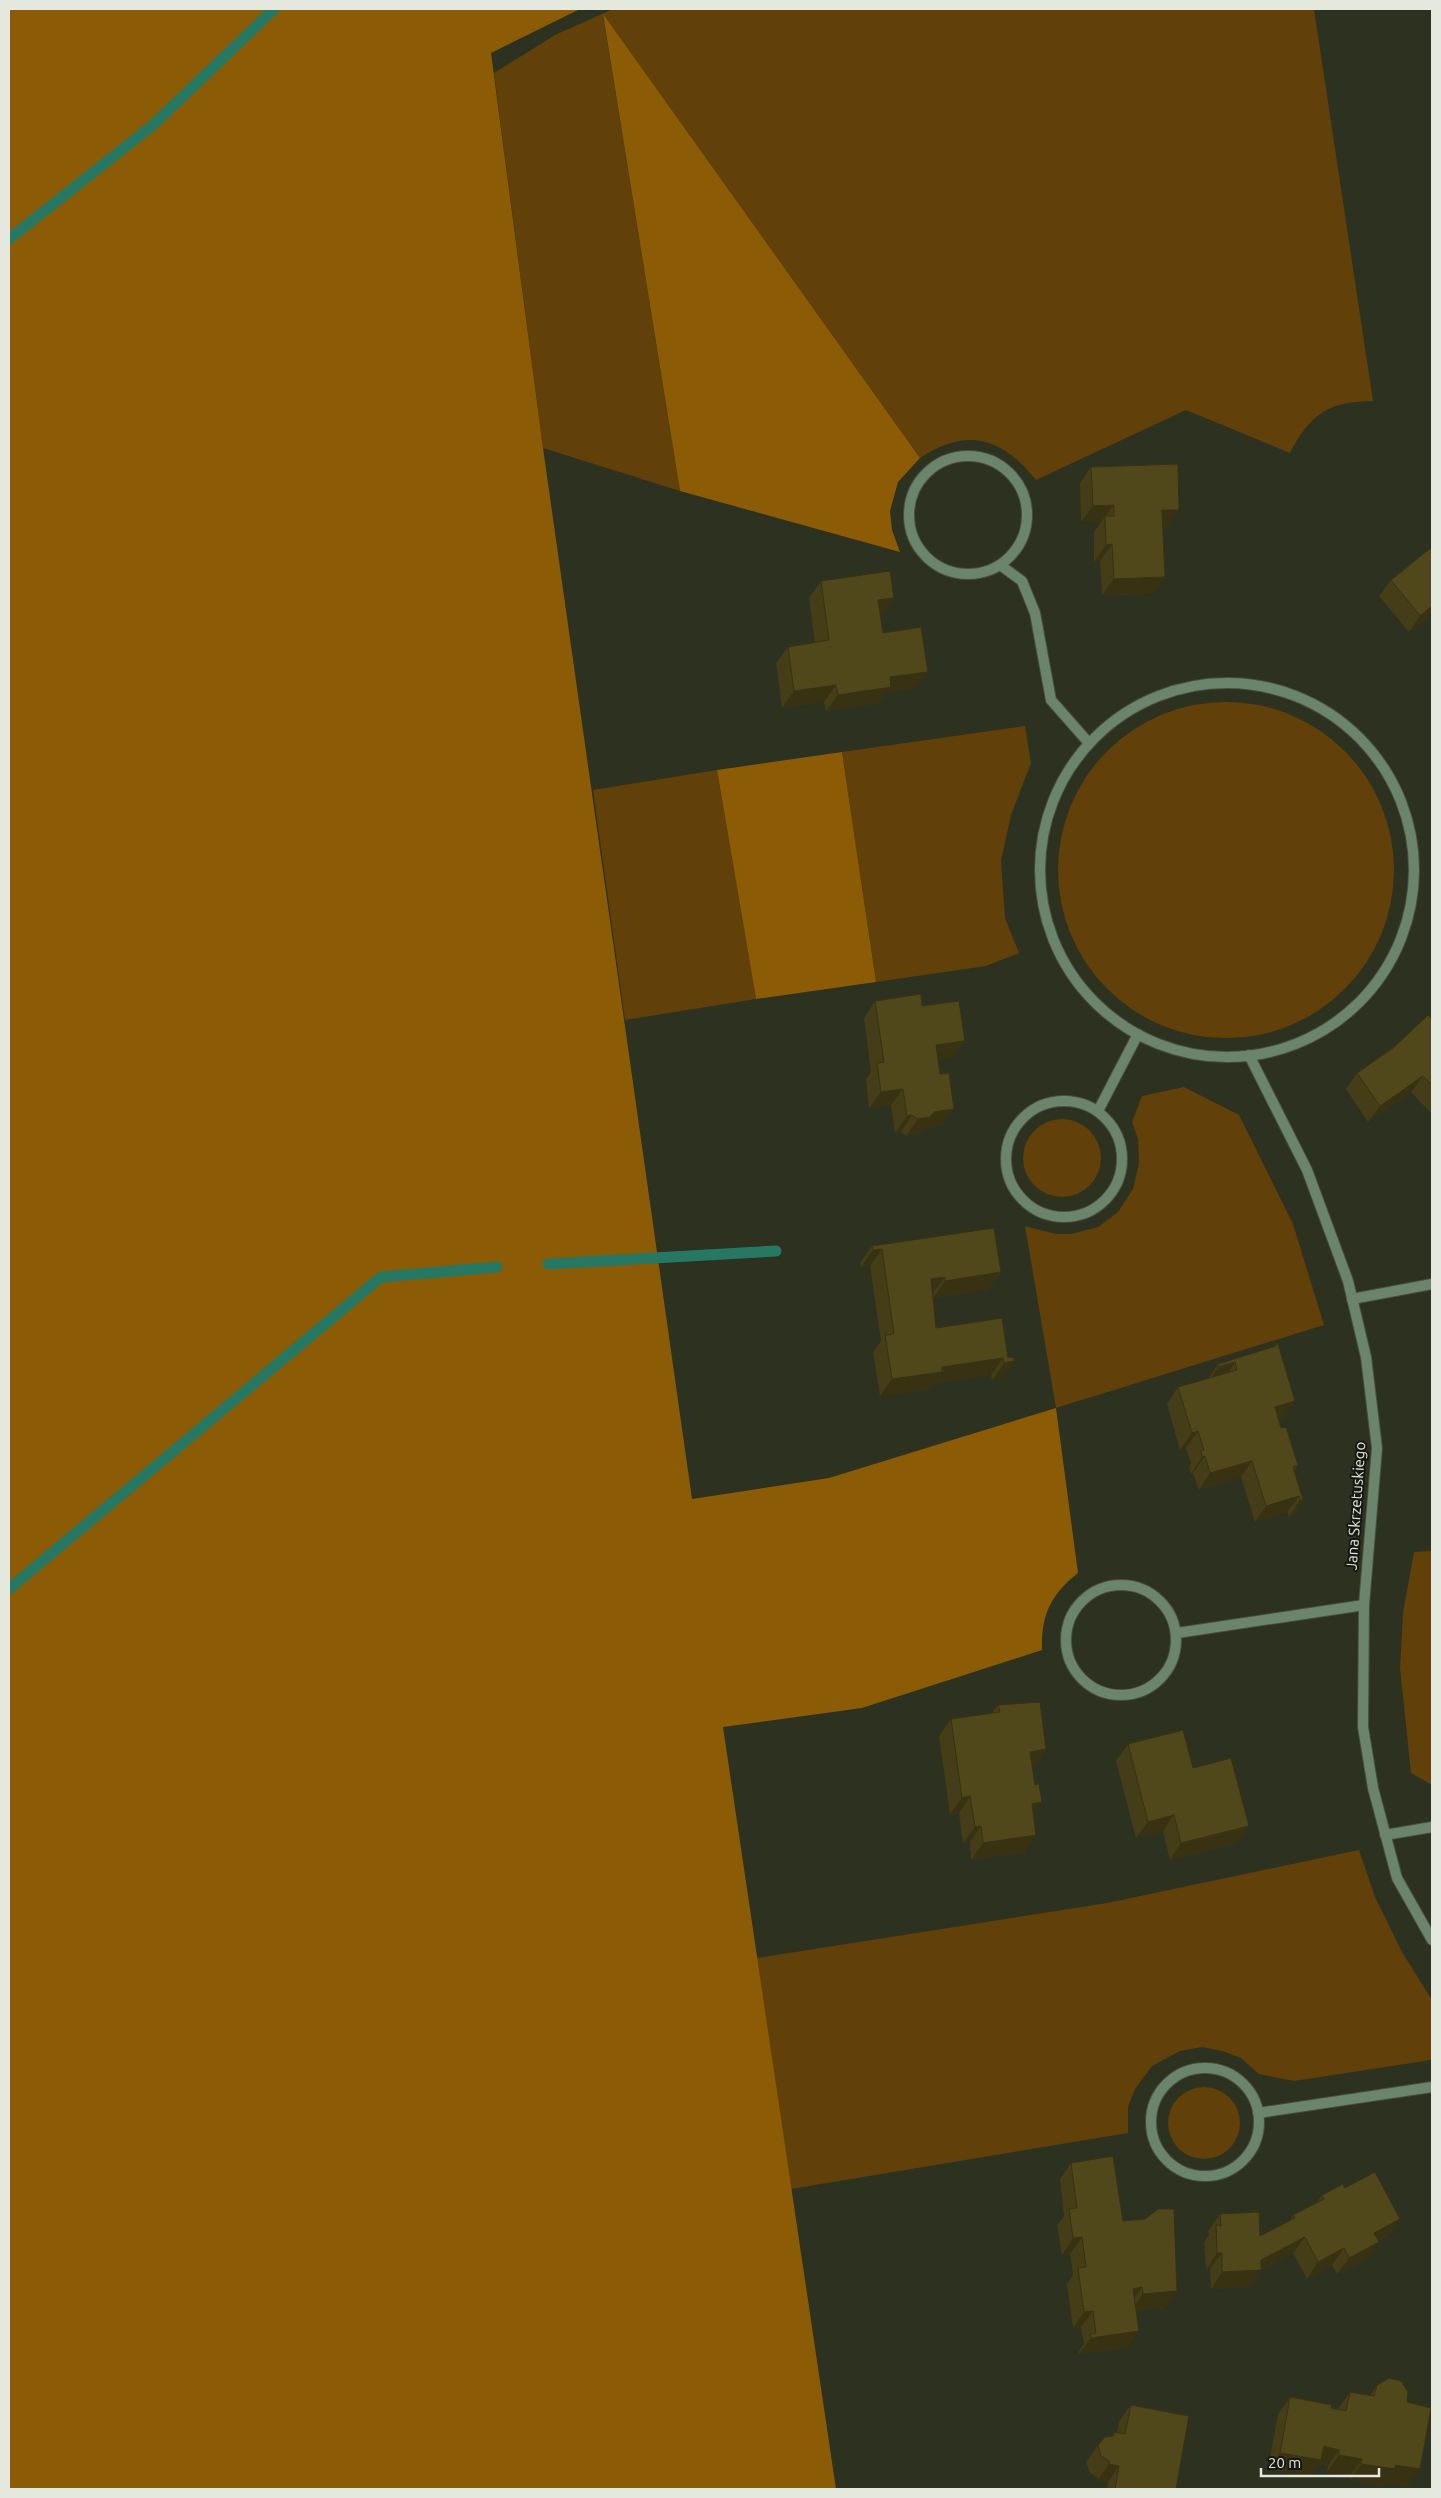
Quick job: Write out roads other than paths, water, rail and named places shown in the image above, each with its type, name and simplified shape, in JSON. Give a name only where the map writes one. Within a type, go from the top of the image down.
[{"type":"street","points":[[959,456],[980,457],[1003,467],[1017,482],[1025,500],[1027,521],[1015,551],[1000,565],[981,573],[952,572],[933,563],[922,552],[912,534],[909,514],[912,495],[922,477],[938,464],[959,456]]},
{"type":"street","points":[[1000,565],[1022,581],[1035,613],[1051,700],[1088,742]]},
{"type":"street","points":[[1201,686],[1230,686],[1290,692],[1330,713],[1357,733],[1377,757],[1395,790],[1411,837],[1413,875],[1412,899],[1391,960],[1363,1000],[1334,1025],[1274,1053],[1208,1058],[1159,1046],[1138,1034],[1114,1020],[1082,988],[1064,964],[1051,937],[1042,899],[1041,864],[1044,833],[1055,789],[1088,742],[1146,702],[1176,690],[1201,686]]},
{"type":"street","points":[[1098,1111],[1138,1034]]},
{"type":"street","name":"Jana Skrzetuskiego","points":[[1249,1054],[1307,1170],[1348,1281],[1366,1357],[1377,1448],[1364,1605],[1363,1727],[1373,1788],[1397,1878],[1432,1940]]},
{"type":"street","points":[[1061,1101],[1082,1103],[1098,1111],[1112,1126],[1120,1144],[1122,1164],[1117,1184],[1105,1200],[1090,1211],[1071,1217],[1051,1216],[1032,1208],[1017,1194],[1006,1167],[1007,1147],[1014,1128],[1025,1116],[1042,1105],[1061,1101]]},
{"type":"street","points":[[1352,1299],[1432,1284]]},
{"type":"street","points":[[1126,1584],[1144,1590],[1161,1600],[1172,1616],[1177,1633],[1176,1651],[1170,1668],[1159,1682],[1144,1691],[1127,1696],[1109,1695],[1092,1688],[1079,1676],[1069,1661],[1065,1644],[1068,1625],[1076,1607],[1090,1594],[1107,1586],[1126,1584]]},
{"type":"street","points":[[1177,1633],[1364,1605]]},
{"type":"street","points":[[1385,1835],[1432,1827]]},
{"type":"street","points":[[1195,2069],[1212,2069],[1229,2073],[1242,2083],[1252,2097],[1258,2113],[1258,2130],[1253,2148],[1242,2162],[1228,2172],[1211,2176],[1193,2176],[1177,2169],[1164,2158],[1154,2143],[1150,2126],[1152,2110],[1158,2095],[1168,2083],[1180,2074],[1195,2069]]},
{"type":"street","points":[[1258,2113],[1432,2087]]},
{"type":"waterway","points":[[9,239],[153,125],[274,9]]},
{"type":"waterway","points":[[548,1264],[776,1251]]},
{"type":"waterway","points":[[9,1589],[381,1277],[497,1267]]}]
